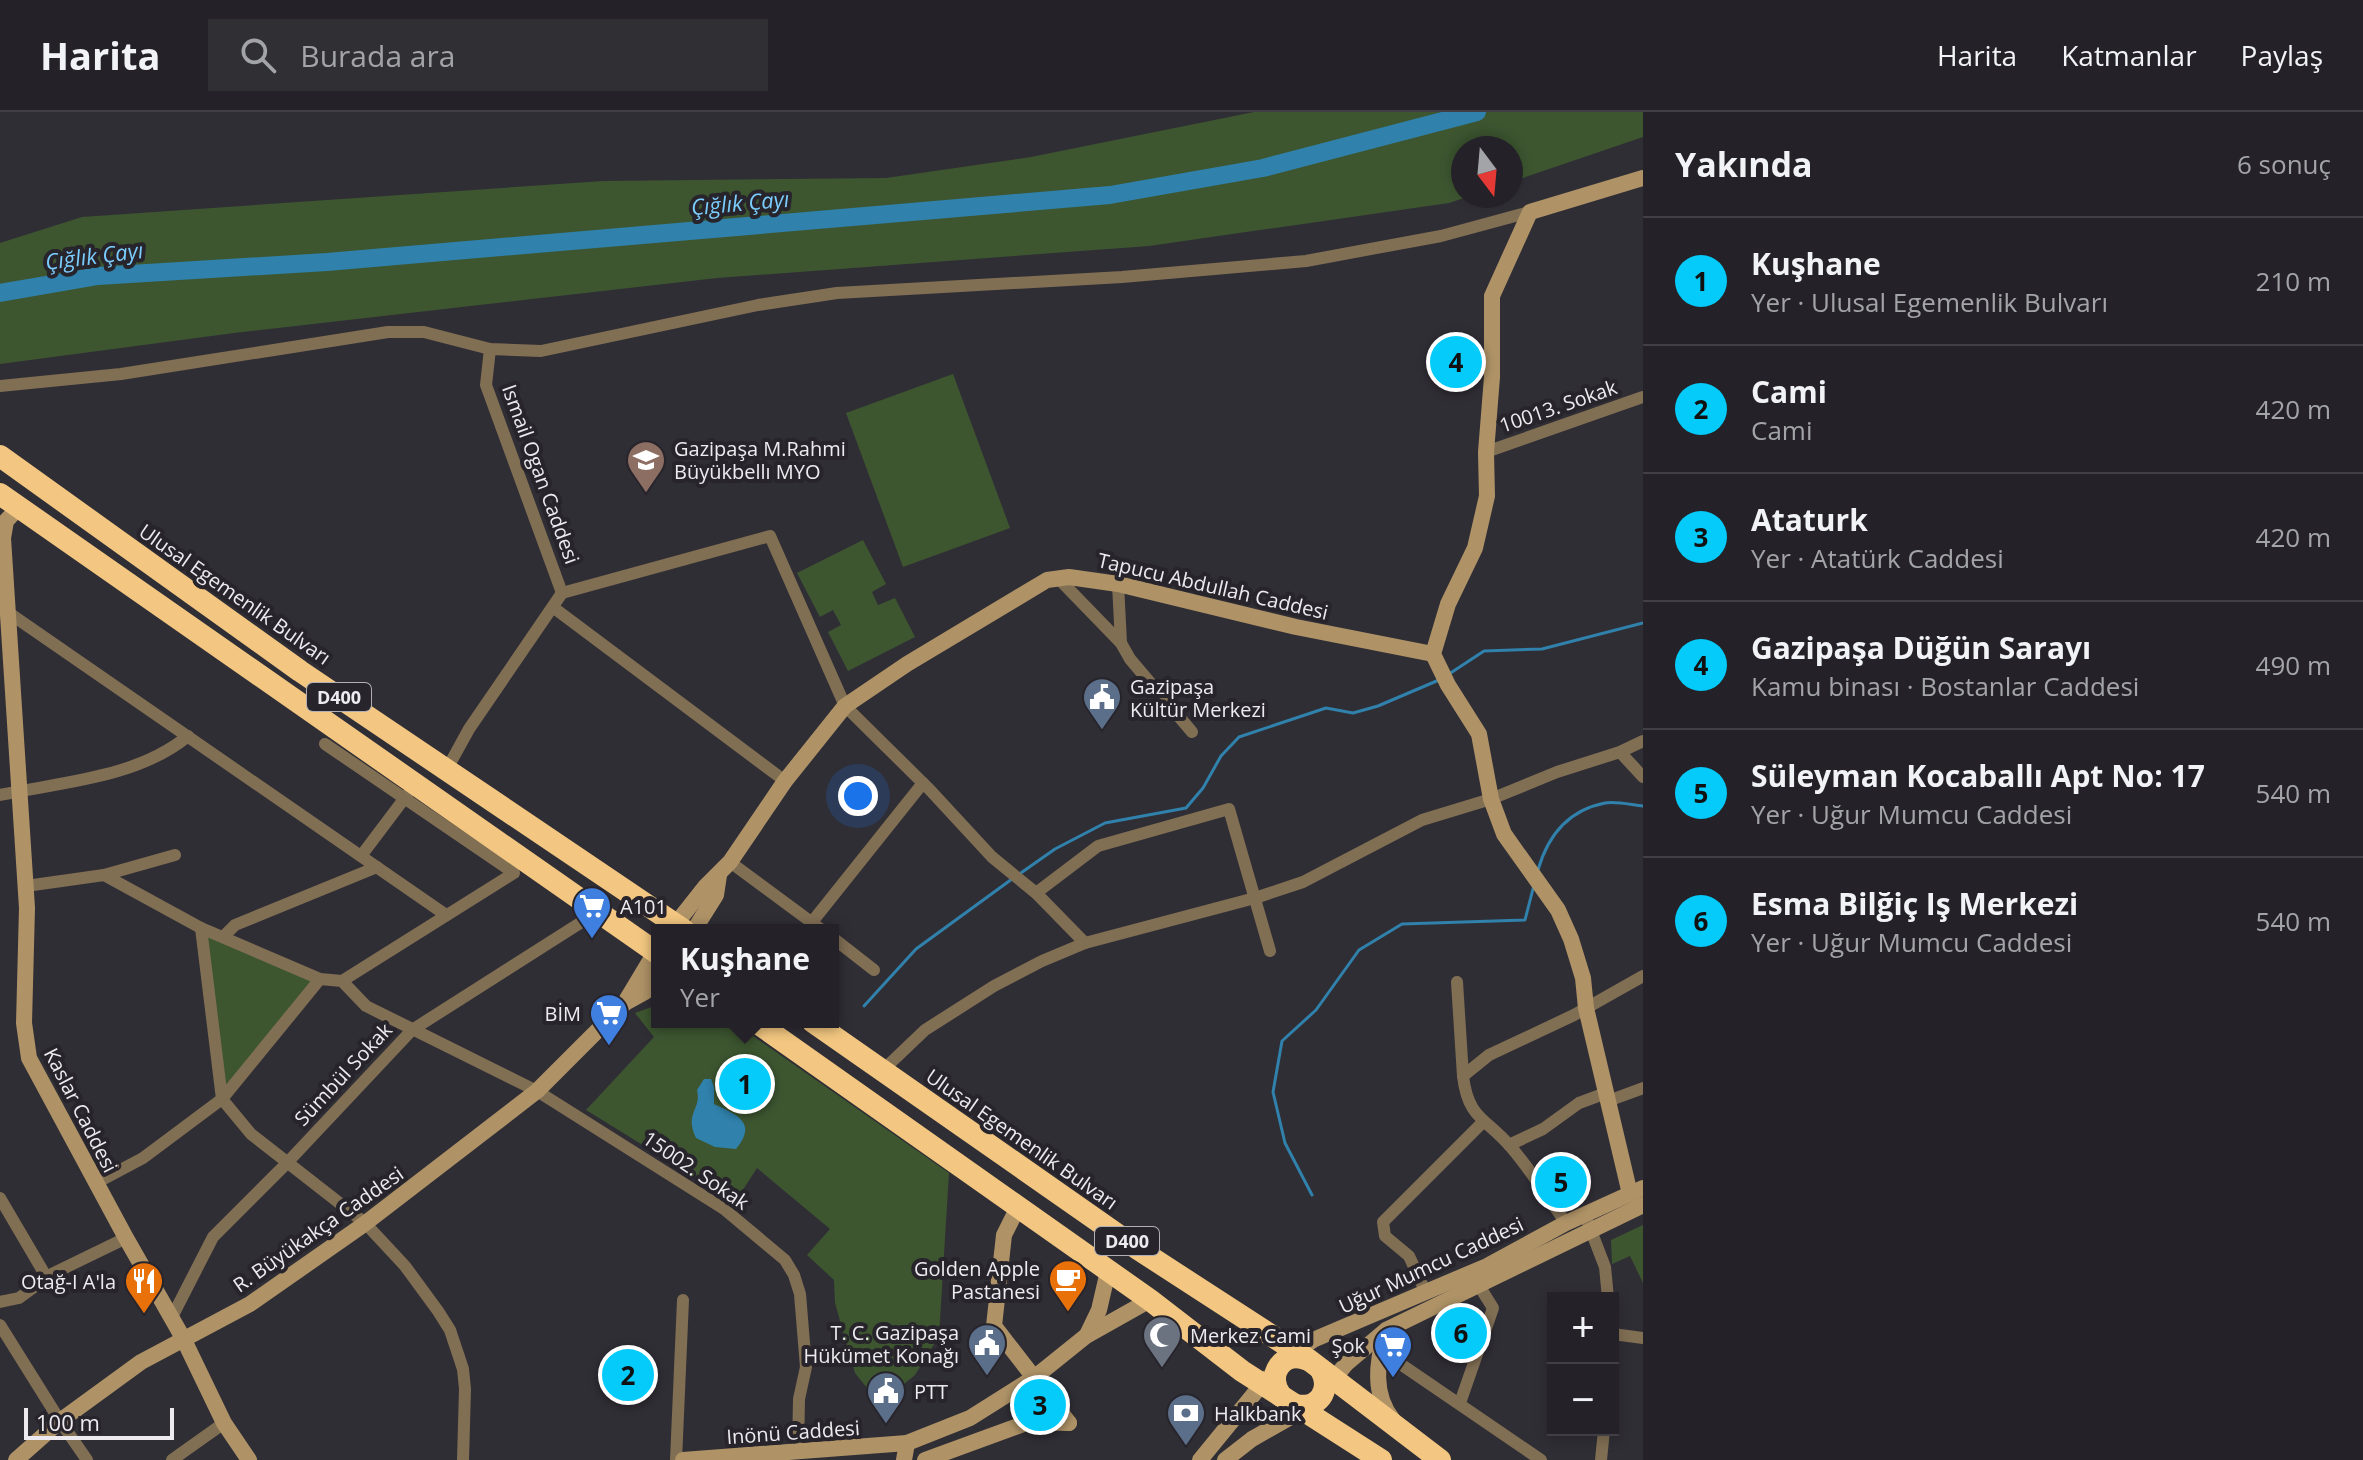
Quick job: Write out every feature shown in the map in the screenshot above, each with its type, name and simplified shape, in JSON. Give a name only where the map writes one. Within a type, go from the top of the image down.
[{"type":"highway","name":"Ulusal Egemenlik Bulvarı","points":[[0,456],[300,671],[683,924]]},
{"type":"highway","name":"D400","points":[[0,494],[8,515],[409,792],[599,911],[651,948]]},
{"type":"highway","name":"Ulusal Egemenlik Bulvarı","points":[[764,1028],[1150,1300],[1261,1385],[1303,1382],[1414,1441],[1440,1460]]},
{"type":"highway","name":"Ulusal Egemenlik Bulvarı","points":[[821,1028],[1125,1240],[1303,1382],[1381,1460]]},
{"type":"street","points":[[0,386],[121,374],[388,332],[424,332],[490,349],[541,351],[758,305],[837,293],[1136,276],[1306,261],[1441,236],[1643,178]]},
{"type":"street","points":[[1530,212],[1492,296],[1487,496],[1475,548],[1448,604],[1433,654],[1448,685],[1479,734],[1491,799],[1504,834],[1558,910],[1571,939],[1583,978],[1586,1008],[1607,1097],[1636,1191]]},
{"type":"street","name":"Ismail Ogan Caddesi","points":[[447,769],[469,729],[562,593],[486,385],[490,349]]},
{"type":"street","name":"10013. Sokak","points":[[1486,452],[1643,397]]},
{"type":"street","name":"Kaslar Caddesi","points":[[8,515],[3,538],[9,613],[7,712],[26,886],[25,1042],[35,1074],[183,1338],[224,1423],[249,1460]]},
{"type":"street","points":[[562,593],[770,536],[845,706],[996,860],[1036,893],[1085,943]]},
{"type":"street","points":[[691,924],[705,887],[724,869],[785,781],[845,706],[920,656],[1036,586],[1057,577],[1121,643],[1130,659],[1192,732]]},
{"type":"street","name":"Tapucu Abdullah Caddesi","points":[[1057,577],[1118,584],[1296,627],[1433,654]]},
{"type":"street","points":[[1118,584],[1121,643]]},
{"type":"street","points":[[554,608],[785,781]]},
{"type":"street","points":[[9,613],[446,915]]},
{"type":"street","points":[[0,795],[55,786],[127,767],[167,751],[188,736]]},
{"type":"street","points":[[882,1071],[925,1030],[994,986],[1085,943],[1255,898],[1303,882],[1422,820],[1491,799],[1643,741]]},
{"type":"street","points":[[104,875],[201,928],[320,979],[342,981],[514,873],[409,792],[325,744]]},
{"type":"street","points":[[1620,752],[1643,777]]},
{"type":"street","points":[[818,924],[923,783]]},
{"type":"street","points":[[361,856],[409,792]]},
{"type":"street","points":[[1036,893],[1098,846],[1229,809],[1270,951]]},
{"type":"street","points":[[26,886],[104,875],[175,855]]},
{"type":"street","points":[[223,937],[235,925],[377,867]]},
{"type":"street","points":[[692,924],[716,895],[724,869]]},
{"type":"street","points":[[724,869],[814,924]]},
{"type":"street","name":"Sümbül Sokak","points":[[171,1319],[213,1237],[412,1030],[599,911]]},
{"type":"street","points":[[201,928],[222,1099],[251,1134],[365,1223],[405,1266],[450,1330],[463,1369],[463,1460]]},
{"type":"street","points":[[839,943],[874,970]]},
{"type":"street","name":"R. Büyükakça Caddesi","points":[[16,1460],[60,1421],[141,1362],[250,1304],[365,1223],[537,1091],[624,1004],[651,960]]},
{"type":"street","points":[[1463,1076],[1489,1055],[1586,1008],[1643,976]]},
{"type":"street","points":[[96,1183],[143,1158],[222,1099],[320,979]]},
{"type":"street","name":"15002. Sokak","points":[[342,981],[366,1006],[537,1091],[724,1209],[785,1260],[800,1294],[806,1367],[799,1399],[798,1451]]},
{"type":"street","points":[[1457,982],[1463,1076],[1471,1106],[1482,1123],[1509,1145],[1566,1223]]},
{"type":"street","name":"R. Büyükakça Caddesi","points":[[624,1004],[651,991]]},
{"type":"street","points":[[1509,1145],[1543,1129],[1579,1103],[1643,1088]]},
{"type":"street","points":[[1426,1293],[1409,1256],[1385,1236],[1383,1222],[1482,1123]]},
{"type":"street","name":"Uğur Mumcu Caddesi","points":[[1303,1382],[1346,1364],[1386,1330],[1478,1284],[1636,1191]]},
{"type":"street","points":[[0,1198],[47,1278]]},
{"type":"street","name":"Uğur Mumcu Caddesi","points":[[1303,1382],[1313,1340],[1487,1266],[1566,1223],[1588,1222],[1643,1205]]},
{"type":"street","points":[[925,1460],[1029,1422],[1069,1423],[994,1326],[1004,1235],[1018,1207]]},
{"type":"street","points":[[1588,1222],[1605,1267],[1607,1292]]},
{"type":"street","points":[[0,1302],[19,1298],[47,1278],[126,1238]]},
{"type":"street","points":[[1086,1336],[1099,1310],[1108,1271]]},
{"type":"street","points":[[1460,1403],[1493,1308],[1478,1284]]},
{"type":"street","points":[[676,1460],[683,1300]]},
{"type":"street","name":"Inönü Caddesi","points":[[683,1460],[798,1451],[905,1452],[958,1425],[1035,1377],[1086,1336],[1150,1300]]},
{"type":"street","points":[[0,1325],[87,1460]]},
{"type":"street","name":"Uğur Mumcu Caddesi","points":[[1386,1330],[1377,1379],[1385,1410],[1414,1441]]},
{"type":"street","points":[[1619,1335],[1643,1338]]},
{"type":"street","points":[[1380,1350],[1541,1460]]},
{"type":"street","points":[[1225,1460],[1252,1439],[1303,1382]]},
{"type":"street","points":[[1200,1460],[1261,1385]]},
{"type":"street","points":[[172,1460],[224,1423]]},
{"type":"street","points":[[1601,1460],[1603,1436]]},
{"type":"green space","points":[[1254,112],[1643,112],[1643,137],[1523,178],[1523,136],[1451,136],[1449,203],[1149,246],[717,278],[234,333],[0,364],[0,243],[82,217],[603,181],[886,178],[1031,157]]},
{"type":"green space","points":[[953,374],[1010,528],[903,567],[846,413]]},
{"type":"green space","points":[[863,540],[886,584],[872,592],[878,605],[895,598],[915,637],[848,671],[828,632],[841,625],[833,610],[820,617],[797,573]]},
{"type":"green space","points":[[201,928],[320,979],[222,1099]]},
{"type":"green space","points":[[651,1007],[651,1028],[742,1028],[949,1173],[939,1336],[915,1375],[880,1404],[855,1373],[835,1303],[834,1280],[807,1255],[830,1229],[757,1168],[735,1202],[586,1110],[654,1037],[635,1013]]},
{"type":"green space","points":[[1643,1225],[1643,1283],[1630,1256],[1612,1264],[1611,1240]]},
{"type":"water","points":[[704,1079],[711,1079],[714,1104],[742,1120],[745,1126],[743,1140],[736,1149],[715,1147],[696,1138],[692,1117],[697,1090]]},
{"type":"waterway","name":"Çığlık Çayı","points":[[0,293],[98,276],[327,262],[1110,195],[1263,168],[1477,112]]},
{"type":"waterway","points":[[1449,674],[1484,651],[1542,649],[1643,623]]},
{"type":"waterway","points":[[1018,875],[1055,849],[1105,823],[1186,808],[1203,788],[1221,756],[1239,737],[1326,708],[1353,713],[1378,706],[1439,680]]},
{"type":"waterway","points":[[1538,870],[1554,835],[1571,818],[1592,806],[1609,803],[1643,806]]},
{"type":"waterway","points":[[864,1006],[916,949],[1012,879]]},
{"type":"waterway","points":[[1312,1195],[1285,1143],[1273,1092],[1282,1041],[1316,1010],[1359,950],[1402,924],[1525,920],[1534,885]]},
{"type":"place","name":"Gazipaşa Düğün Sarayı","points":[[1456,362]]},
{"type":"place","name":"Gazipaşa M.Rahmi Büyükbellı MYO","points":[[646,494]]},
{"type":"place","name":"Gazipaşa Kültür Merkezi","points":[[1102,731]]},
{"type":"place","name":"A101","points":[[592,940]]},
{"type":"place","name":"BİM","points":[[609,1047]]},
{"type":"place","name":"Kuşhane","points":[[745,1084]]},
{"type":"place","name":"Süleyman Kocaballı Apt No: 17","points":[[1561,1182]]},
{"type":"place","name":"Golden Apple Pastanesi","points":[[1068,1313]]},
{"type":"place","name":"Otağ-I A'la","points":[[144,1315]]},
{"type":"place","name":"Esma Bilğiç Iş Merkezi","points":[[1461,1333]]},
{"type":"place","name":"Merkez Cami","points":[[1162,1369]]},
{"type":"place","name":"Cami","points":[[628,1375]]},
{"type":"place","name":"T. C. Gazipaşa Hükümet Konağı","points":[[987,1377]]},
{"type":"place","name":"Şok","points":[[1393,1379]]},
{"type":"place","name":"Ataturk","points":[[1040,1405]]},
{"type":"place","name":"PTT","points":[[886,1425]]},
{"type":"place","name":"Halkbank","points":[[1186,1447]]}]
